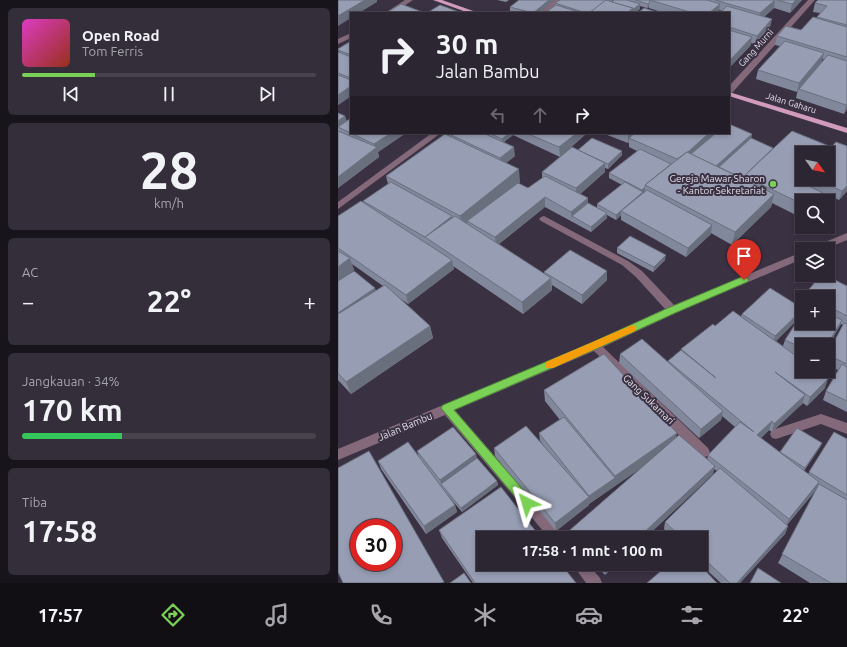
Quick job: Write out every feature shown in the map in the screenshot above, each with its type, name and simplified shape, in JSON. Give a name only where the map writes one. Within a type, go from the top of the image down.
[{"type":"main road","points":[[436,0],[473,12]]},
{"type":"main road","name":"Jalan Gaharu","points":[[730,94],[847,131]]},
{"type":"street","points":[[390,12],[410,0]]},
{"type":"street","points":[[543,12],[558,0]]},
{"type":"street","name":"Gang Murni","points":[[730,90],[812,0]]},
{"type":"street","points":[[338,42],[350,36]]},
{"type":"street","points":[[338,206],[435,134]]},
{"type":"street","points":[[544,219],[625,263],[639,274],[672,310]]},
{"type":"street","points":[[833,242],[847,236]]},
{"type":"street","name":"Jalan Bambu","points":[[338,455],[595,346],[672,310],[795,258]]},
{"type":"street","name":"Gang Sukamari","points":[[595,346],[704,452]]},
{"type":"street","points":[[446,408],[551,531]]},
{"type":"street","points":[[776,434],[821,419],[835,423],[847,430]]},
{"type":"street","points":[[585,571],[595,583]]},
{"type":"building","points":[[338,0],[365,0],[338,16]]},
{"type":"building","points":[[519,0],[549,0],[534,12],[510,7]]},
{"type":"building","points":[[560,0],[607,0],[590,12],[583,12],[555,3]]},
{"type":"building","points":[[606,0],[633,8],[628,12],[590,12]]},
{"type":"building","points":[[614,0],[627,0],[640,4],[632,10],[633,8],[612,2]]},
{"type":"building","points":[[635,0],[650,0],[648,4]]},
{"type":"building","points":[[650,0],[707,0],[720,4],[710,12],[690,12]]},
{"type":"building","points":[[715,0],[775,0],[760,13]]},
{"type":"building","points":[[777,0],[796,0],[792,4]]},
{"type":"building","points":[[818,0],[847,0],[847,25],[817,17],[827,6],[815,3]]},
{"type":"building","points":[[401,4],[422,12],[388,12]]},
{"type":"building","points":[[440,5],[459,12],[429,12]]},
{"type":"building","points":[[556,5],[579,12],[546,12]]},
{"type":"building","points":[[727,6],[772,19],[757,36],[730,27],[730,12],[721,12]]},
{"type":"building","points":[[644,8],[657,12],[639,12]]},
{"type":"building","points":[[813,17],[847,27],[847,57],[777,36],[786,26],[801,30]]},
{"type":"building","points":[[730,30],[752,37],[730,60]]},
{"type":"building","points":[[785,41],[824,53],[799,83],[758,70]]},
{"type":"building","points":[[350,42],[350,55],[338,49]]},
{"type":"building","points":[[338,52],[350,57],[350,78],[338,73]]},
{"type":"building","points":[[828,55],[847,61],[846,105],[799,89]]},
{"type":"building","points":[[338,75],[350,80],[350,87],[338,95]]},
{"type":"building","points":[[338,113],[345,116],[338,121]]},
{"type":"building","points":[[350,119],[350,133],[338,127]]},
{"type":"building","points":[[730,124],[752,134],[716,166],[691,154],[715,134],[730,134]]},
{"type":"building","points":[[338,131],[377,147],[338,177]]},
{"type":"building","points":[[792,131],[829,146],[795,146],[795,186],[808,186],[823,193],[822,194],[795,194],[795,201],[744,176]]},
{"type":"building","points":[[353,134],[389,134],[374,144]]},
{"type":"building","points":[[445,134],[519,169],[460,216],[386,176]]},
{"type":"building","points":[[449,134],[485,134],[514,147],[500,158]]},
{"type":"building","points":[[491,134],[508,134],[502,139]]},
{"type":"building","points":[[528,134],[576,134],[559,147]]},
{"type":"building","points":[[634,134],[708,134],[688,152],[677,159],[629,138]]},
{"type":"building","points":[[592,138],[622,151],[608,164],[578,150]]},
{"type":"building","points":[[751,138],[773,148],[744,176],[743,179],[719,167]]},
{"type":"building","points":[[836,142],[847,146],[847,186],[842,191],[830,186],[835,186],[835,146],[832,146]]},
{"type":"building","points":[[572,147],[605,163],[576,188],[542,172]]},
{"type":"building","points":[[640,149],[671,164],[645,185],[642,190],[609,173]]},
{"type":"building","points":[[687,152],[774,194],[735,232],[645,185]]},
{"type":"building","points":[[545,176],[588,198],[571,212],[545,197],[495,237],[467,221],[518,183],[528,188]]},
{"type":"building","points":[[391,182],[452,216],[425,237],[363,201]]},
{"type":"building","points":[[625,182],[643,192],[616,215],[597,204]]},
{"type":"building","points":[[647,190],[712,225],[688,248],[621,211]]},
{"type":"building","points":[[361,201],[452,260],[406,295],[338,248],[338,216]]},
{"type":"building","points":[[588,203],[607,213],[591,227],[572,216]]},
{"type":"building","points":[[455,216],[551,278],[522,302],[425,237]]},
{"type":"building","points":[[630,236],[666,255],[654,267],[617,248]]},
{"type":"building","points":[[570,250],[607,271],[582,295],[544,272]]},
{"type":"building","points":[[338,251],[350,258],[338,267]]},
{"type":"building","points":[[354,271],[375,288],[338,313],[338,281]]},
{"type":"building","points":[[835,280],[847,286],[847,316],[835,310],[835,290],[808,290],[815,282],[835,282]]},
{"type":"building","points":[[385,285],[430,326],[346,382],[338,373],[338,314]]},
{"type":"building","points":[[770,288],[795,304],[795,317],[775,336],[742,314]]},
{"type":"building","points":[[733,311],[795,355],[795,378],[828,379],[810,397],[775,372],[805,395],[774,424],[772,421],[757,435],[819,482],[789,519],[708,455],[740,422],[754,432],[668,361],[681,350],[716,378],[681,349],[713,324],[715,326]]},
{"type":"building","points":[[835,317],[842,320],[831,338],[795,338],[795,345],[785,340],[795,325],[795,330],[835,330]]},
{"type":"building","points":[[844,323],[847,324],[847,364],[835,358],[835,340]]},
{"type":"building","points":[[642,339],[723,411],[701,429],[620,354]]},
{"type":"building","points":[[604,354],[677,433],[615,476],[544,390]]},
{"type":"building","points":[[842,364],[847,367],[847,401],[826,391]]},
{"type":"building","points":[[564,417],[615,478],[589,496],[539,433]]},
{"type":"building","points":[[526,426],[589,497],[555,523],[494,448]]},
{"type":"building","points":[[453,427],[476,454],[440,480],[417,451]]},
{"type":"building","points":[[797,428],[822,443],[805,468],[780,452]]},
{"type":"building","points":[[834,432],[847,439],[847,495],[809,472]]},
{"type":"building","points":[[679,435],[715,466],[645,531],[570,530]]},
{"type":"building","points":[[408,442],[455,505],[424,526],[378,461]]},
{"type":"building","points":[[369,451],[444,582],[343,583],[338,572],[338,468]]},
{"type":"building","points":[[477,458],[497,481],[461,508],[441,484]]},
{"type":"building","points":[[720,468],[788,526],[737,583],[730,583],[708,563],[708,531],[675,531],[665,522]]},
{"type":"building","points":[[819,484],[847,500],[847,583],[831,583],[782,554]]},
{"type":"building","points":[[501,487],[536,531],[476,531],[476,571],[567,571],[576,583],[475,583],[439,530]]},
{"type":"building","points":[[758,568],[781,583],[750,583]]},
{"type":"building","points":[[661,571],[706,571],[717,583],[647,583]]},
{"type":"building","points":[[464,573],[471,583],[450,583]]},
{"type":"slow traffic","points":[[550,365],[632,329]]},
{"type":"place","name":"Gereja Mawar Sharon - Kantor Sekretariat","points":[[773,184]]},
{"type":"route","points":[[527,503],[446,408],[595,346],[672,310],[744,280]]}]
